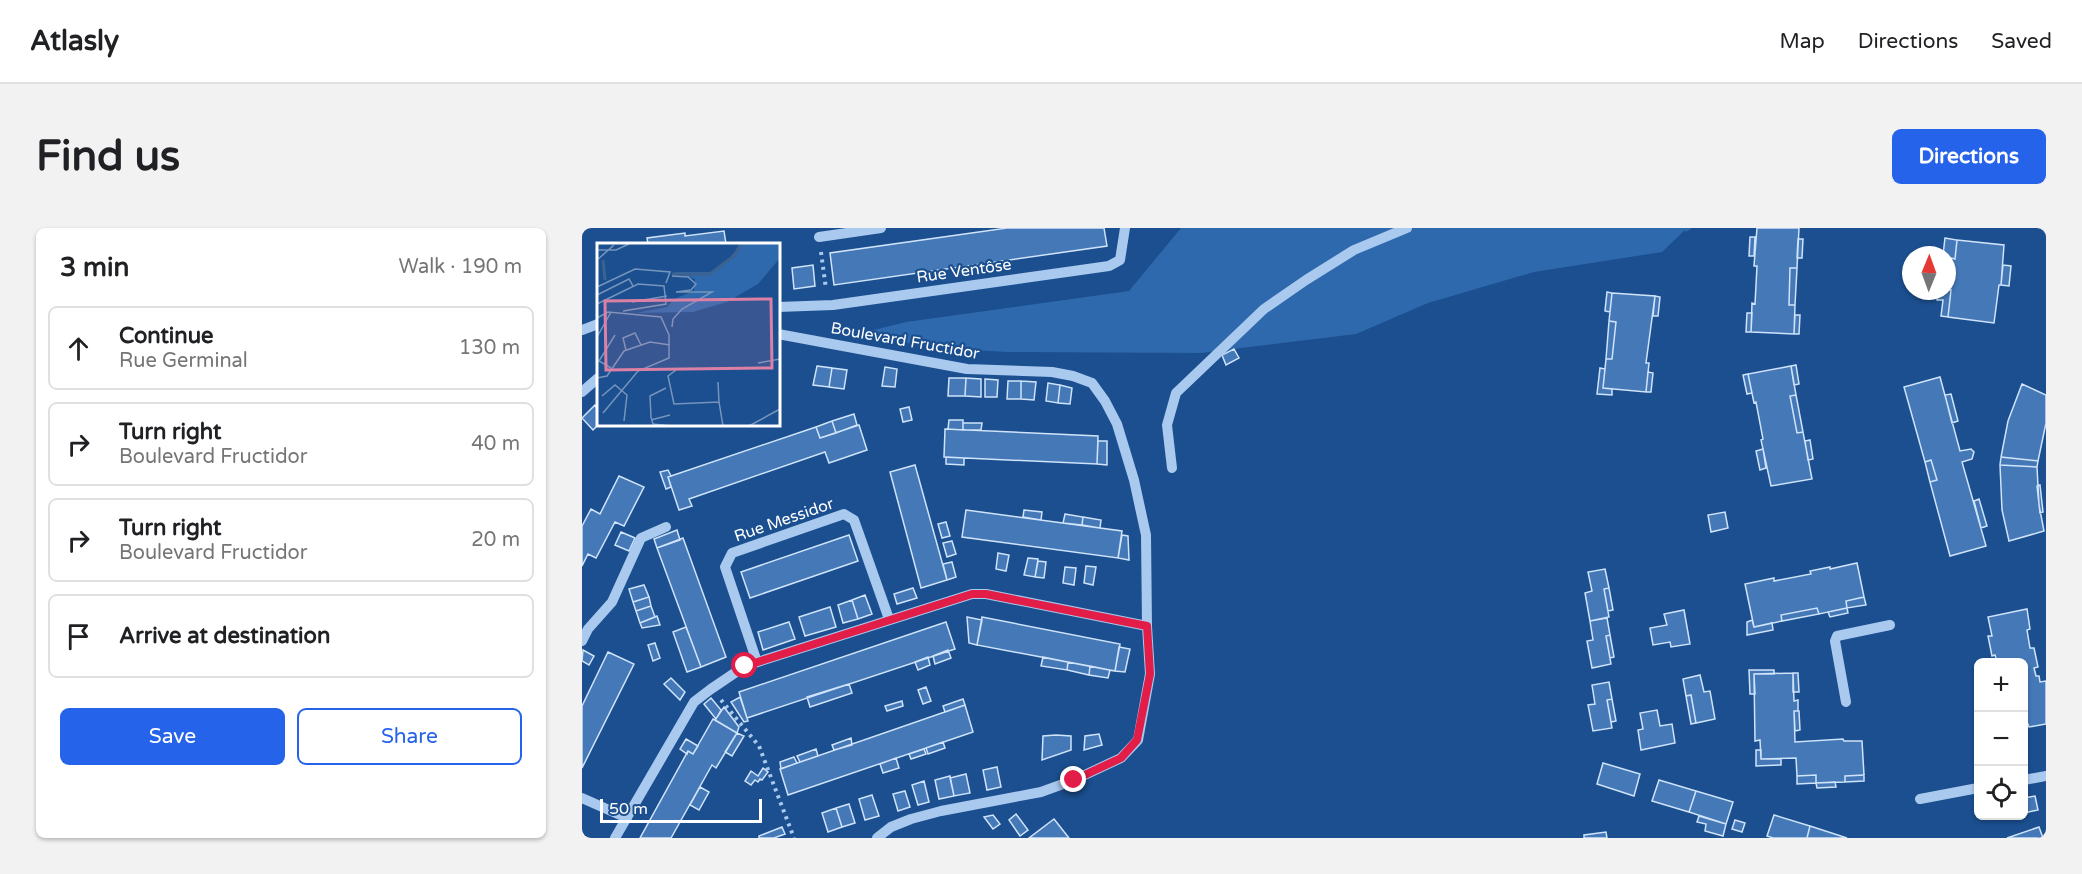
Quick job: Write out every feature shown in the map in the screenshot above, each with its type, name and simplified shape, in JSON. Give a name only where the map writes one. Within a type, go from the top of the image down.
[{"type":"street","points":[[819,237],[881,228]]},
{"type":"street","name":"Rue Ventôse","points":[[780,307],[833,305],[1109,266],[1120,260],[1125,228]]},
{"type":"street","points":[[1172,468],[1167,425],[1176,393],[1264,309],[1354,250],[1407,228]]},
{"type":"street","points":[[582,330],[597,324]]},
{"type":"street","name":"Boulevard Fructidor","points":[[780,334],[966,369],[1052,372],[1092,383],[1117,424],[1134,480],[1146,535],[1150,674],[1143,721],[1137,740],[1121,758],[1074,780],[1041,792],[911,819],[891,827],[877,838]]},
{"type":"street","points":[[582,392],[597,379]]},
{"type":"street","name":"Rue Messidor","points":[[757,662],[725,567],[732,553],[844,514],[854,520],[889,619]]},
{"type":"street","points":[[582,641],[588,629],[612,602],[641,538],[666,527]]},
{"type":"street","points":[[615,838],[694,702],[745,666],[972,594],[986,594],[1147,626]]},
{"type":"street","points":[[1846,702],[1835,641],[1837,636],[1890,625]]},
{"type":"street","points":[[2028,779],[2046,776]]},
{"type":"street","points":[[1920,799],[1974,789]]},
{"type":"street","points":[[582,798],[627,818]]},
{"type":"path","points":[[821,254],[825,289],[836,288]]},
{"type":"path","points":[[711,689],[759,746],[794,838]]},
{"type":"shaded area","points":[[1181,228],[1692,228],[1686,232],[1685,230],[1662,252],[1534,272],[1428,303],[1356,334],[1201,353],[1007,352],[935,348],[857,334],[906,322],[1129,291]]},
{"type":"building","points":[[1007,228],[1104,228],[1107,246],[834,285],[830,253]]},
{"type":"building","points":[[1757,228],[1799,228],[1797,268],[1790,268],[1789,305],[1795,305],[1794,334],[1751,332],[1752,303],[1755,304],[1757,266],[1754,266]]},
{"type":"building","points":[[724,231],[726,243],[648,243],[647,238],[685,233],[685,236]]},
{"type":"building","points":[[1750,237],[1755,237],[1754,256],[1749,256]]},
{"type":"building","points":[[1945,238],[1957,240],[1956,250],[1956,246],[1944,246]]},
{"type":"building","points":[[1798,239],[1803,239],[1802,258],[1797,258]]},
{"type":"building","points":[[1957,240],[2004,245],[2001,285],[1999,285],[1994,323],[1948,317],[1950,300],[1956,300]]},
{"type":"building","points":[[813,265],[815,286],[794,289],[792,268]]},
{"type":"building","points":[[2003,265],[2011,266],[2009,286],[2001,285]]},
{"type":"building","points":[[1790,268],[1797,268],[1795,305],[1789,305]]},
{"type":"building","points":[[1607,292],[1612,293],[1610,312],[1605,311]]},
{"type":"building","points":[[1612,293],[1655,296],[1646,363],[1649,363],[1646,392],[1603,388],[1606,359],[1612,359],[1616,322],[1609,321]]},
{"type":"building","points":[[1655,296],[1660,297],[1658,316],[1653,316]]},
{"type":"building","points":[[1943,300],[1950,300],[1948,317],[1941,316]]},
{"type":"building","points":[[1747,313],[1752,313],[1751,332],[1746,332]]},
{"type":"building","points":[[1795,315],[1800,315],[1799,334],[1794,334]]},
{"type":"building","points":[[1609,321],[1616,322],[1612,359],[1606,359]]},
{"type":"building","points":[[1234,349],[1239,358],[1226,365],[1222,355]]},
{"type":"building","points":[[1796,365],[1799,384],[1794,385],[1791,366]]},
{"type":"building","points":[[817,366],[832,368],[829,387],[813,385]]},
{"type":"building","points":[[1791,366],[1796,395],[1790,396],[1797,433],[1803,432],[1812,479],[1771,486],[1756,402],[1754,403],[1748,374]]},
{"type":"building","points":[[885,367],[897,369],[895,387],[882,386]]},
{"type":"building","points":[[832,368],[847,370],[844,389],[829,387]]},
{"type":"building","points":[[1600,368],[1605,369],[1603,388],[1612,389],[1612,395],[1597,394]]},
{"type":"building","points":[[1648,372],[1653,373],[1651,392],[1646,392]]},
{"type":"building","points":[[1748,374],[1752,393],[1747,394],[1743,375]]},
{"type":"building","points":[[1940,377],[1960,451],[1971,449],[1974,452],[1972,459],[1962,462],[1986,546],[1950,556],[1930,482],[1937,480],[1931,460],[1925,462],[1904,387]]},
{"type":"building","points":[[949,378],[966,378],[965,396],[948,396]]},
{"type":"building","points":[[966,378],[981,379],[981,397],[965,396]]},
{"type":"building","points":[[985,379],[998,380],[997,397],[985,397]]},
{"type":"building","points":[[1008,381],[1021,381],[1021,399],[1007,399]]},
{"type":"building","points":[[1021,381],[1036,382],[1034,400],[1021,399]]},
{"type":"building","points":[[1048,383],[1060,385],[1058,403],[1046,401]]},
{"type":"building","points":[[2022,384],[2046,395],[2046,423],[2038,461],[2001,457],[2008,421]]},
{"type":"building","points":[[1060,385],[1072,388],[1070,404],[1058,403]]},
{"type":"building","points":[[1951,394],[1958,421],[1952,423],[1945,395]]},
{"type":"building","points":[[1796,395],[1803,432],[1797,433],[1790,396]]},
{"type":"building","points":[[595,405],[597,426],[593,430],[582,418]]},
{"type":"building","points":[[909,407],[912,420],[903,422],[900,409]]},
{"type":"building","points":[[854,414],[857,425],[836,433],[832,421]]},
{"type":"building","points":[[949,420],[963,420],[963,430],[948,429]]},
{"type":"building","points":[[832,421],[836,433],[820,438],[816,427]]},
{"type":"building","points":[[963,423],[982,423],[981,430],[963,430]]},
{"type":"building","points":[[859,425],[867,450],[829,463],[825,452],[689,499],[692,506],[679,510],[668,477],[816,427],[820,438]]},
{"type":"building","points":[[945,429],[1098,436],[1097,464],[944,457]]},
{"type":"building","points":[[1810,440],[1813,459],[1808,460],[1805,441]]},
{"type":"building","points":[[1098,441],[1107,441],[1107,465],[1097,464]]},
{"type":"building","points":[[1763,449],[1766,468],[1760,470],[1756,451]]},
{"type":"building","points":[[946,457],[964,458],[964,465],[946,464]]},
{"type":"building","points":[[2001,457],[2038,461],[2037,467],[2000,465]]},
{"type":"building","points":[[1931,460],[1937,480],[1930,482],[1925,462]]},
{"type":"building","points":[[915,465],[947,580],[921,588],[890,472]]},
{"type":"building","points":[[2000,465],[2037,467],[2039,505],[2044,531],[2009,541],[2002,510]]},
{"type":"building","points":[[668,470],[671,476],[668,477],[671,487],[666,489],[660,472]]},
{"type":"building","points":[[619,476],[644,487],[624,526],[615,522],[596,558],[588,554],[582,566],[582,526],[591,509],[600,514]]},
{"type":"building","points":[[2040,485],[2043,512],[2040,513],[2037,486]]},
{"type":"building","points":[[1979,499],[1987,526],[1981,528],[1974,501]]},
{"type":"building","points":[[966,510],[1122,531],[1118,558],[962,537]]},
{"type":"building","points":[[1024,510],[1042,512],[1041,520],[1023,517]]},
{"type":"building","points":[[1725,512],[1728,528],[1711,532],[1708,515]]},
{"type":"building","points":[[1065,514],[1083,517],[1082,525],[1063,523]]},
{"type":"building","points":[[1083,517],[1101,520],[1100,528],[1082,525]]},
{"type":"building","points":[[946,522],[950,536],[942,538],[938,524]]},
{"type":"building","points":[[677,530],[680,540],[657,548],[654,539]]},
{"type":"building","points":[[621,532],[635,538],[629,551],[615,545]]},
{"type":"building","points":[[849,535],[858,561],[750,598],[741,572]]},
{"type":"building","points":[[1122,535],[1128,536],[1129,560],[1118,558]]},
{"type":"building","points":[[683,538],[726,657],[701,667],[657,548]]},
{"type":"building","points":[[952,541],[956,554],[947,557],[943,543]]},
{"type":"building","points":[[998,553],[1009,555],[1006,571],[996,569]]},
{"type":"building","points":[[1028,558],[1038,559],[1035,577],[1024,575]]},
{"type":"building","points":[[1038,561],[1046,562],[1044,578],[1035,577]]},
{"type":"building","points":[[952,562],[956,577],[947,580],[943,564]]},
{"type":"building","points":[[1857,563],[1864,597],[1846,601],[1847,608],[1819,614],[1817,608],[1781,615],[1782,621],[1754,627],[1745,584],[1774,578],[1774,581],[1811,574],[1810,571]]},
{"type":"building","points":[[1086,566],[1096,567],[1093,585],[1084,583]]},
{"type":"building","points":[[1065,567],[1076,568],[1074,585],[1063,583]]},
{"type":"building","points":[[1605,569],[1609,588],[1604,589],[1609,617],[1590,621],[1585,593],[1592,591],[1588,572]]},
{"type":"building","points":[[644,585],[649,597],[633,602],[629,589]]},
{"type":"building","points":[[913,588],[917,598],[897,604],[894,594]]},
{"type":"building","points":[[1609,588],[1613,610],[1608,611],[1604,589]]},
{"type":"building","points":[[865,595],[872,614],[858,619],[852,600]]},
{"type":"building","points":[[649,597],[651,606],[636,611],[633,602]]},
{"type":"building","points":[[1864,597],[1866,605],[1847,608],[1846,601]]},
{"type":"building","points":[[852,600],[858,619],[843,623],[838,605]]},
{"type":"building","points":[[651,606],[655,617],[640,623],[636,611]]},
{"type":"building","points":[[830,607],[836,627],[805,636],[799,617]]},
{"type":"building","points":[[1817,608],[1819,614],[1782,621],[1781,615]]},
{"type":"building","points":[[1847,608],[1848,613],[1830,617],[1828,612]]},
{"type":"building","points":[[2027,609],[2030,648],[2034,648],[2038,667],[2034,668],[2036,676],[2039,676],[2040,682],[2046,681],[2046,724],[2029,727],[2028,658],[1992,656],[1988,636],[1992,636],[1988,617]]},
{"type":"building","points":[[1684,610],[1690,644],[1671,647],[1670,642],[1653,645],[1650,628],[1667,625],[1664,614]]},
{"type":"building","points":[[657,616],[660,625],[642,628],[640,623]]},
{"type":"building","points":[[967,617],[982,620],[977,645],[969,643]]},
{"type":"building","points":[[982,617],[1120,644],[1115,671],[977,645]]},
{"type":"building","points":[[1607,618],[1610,635],[1606,636],[1611,664],[1592,668],[1587,641],[1593,640],[1590,621]]},
{"type":"building","points":[[1752,620],[1754,627],[1772,623],[1773,630],[1747,635],[1747,622]]},
{"type":"building","points":[[789,622],[795,639],[763,650],[758,632]]},
{"type":"building","points":[[946,622],[955,649],[747,718],[739,692]]},
{"type":"building","points":[[686,627],[701,667],[687,672],[673,632]]},
{"type":"building","points":[[1610,635],[1614,657],[1610,658],[1606,636]]},
{"type":"building","points":[[655,643],[660,658],[653,661],[648,645]]},
{"type":"building","points":[[1119,647],[1130,649],[1125,672],[1115,671]]},
{"type":"building","points":[[583,650],[594,656],[589,665],[582,661]]},
{"type":"building","points":[[948,650],[951,658],[935,664],[933,656]]},
{"type":"building","points":[[608,652],[634,664],[582,768],[582,706]]},
{"type":"building","points":[[928,657],[930,665],[918,670],[915,662]]},
{"type":"building","points":[[1043,657],[1068,662],[1067,670],[1041,666]]},
{"type":"building","points":[[1068,662],[1090,666],[1089,675],[1067,670]]},
{"type":"building","points":[[1090,666],[1110,670],[1108,678],[1089,675]]},
{"type":"building","points":[[1749,670],[1774,670],[1774,674],[1754,674],[1755,694],[1750,694]]},
{"type":"building","points":[[1793,673],[1798,673],[1799,692],[1793,692]]},
{"type":"building","points":[[1793,673],[1794,701],[1798,700],[1798,711],[1794,711],[1795,742],[1843,739],[1844,741],[1862,741],[1864,775],[1845,776],[1845,782],[1816,783],[1816,775],[1797,776],[1796,758],[1761,759],[1760,740],[1755,741],[1754,674]]},
{"type":"building","points":[[1700,675],[1704,692],[1710,691],[1715,719],[1696,723],[1691,695],[1686,696],[1683,679]]},
{"type":"building","points":[[671,678],[685,692],[680,700],[664,684]]},
{"type":"building","points":[[1609,682],[1612,699],[1607,700],[1612,728],[1593,731],[1588,705],[1595,704],[1592,685]]},
{"type":"building","points":[[849,684],[852,693],[810,707],[807,697]]},
{"type":"building","points":[[926,687],[931,701],[923,704],[918,690]]},
{"type":"building","points":[[1691,695],[1696,723],[1691,724],[1686,696]]},
{"type":"building","points":[[740,697],[748,721],[744,722],[731,702]]},
{"type":"building","points":[[711,698],[721,710],[716,719],[704,704]]},
{"type":"building","points":[[963,699],[965,705],[945,712],[943,706]]},
{"type":"building","points":[[1612,699],[1616,721],[1611,722],[1607,700]]},
{"type":"building","points":[[902,701],[903,706],[887,711],[885,706]]},
{"type":"building","points":[[965,705],[973,732],[788,795],[780,769]]},
{"type":"building","points":[[724,707],[739,727],[737,733],[715,720]]},
{"type":"building","points":[[1657,710],[1660,726],[1672,724],[1675,743],[1641,750],[1638,730],[1643,729],[1640,713]]},
{"type":"building","points":[[1794,711],[1799,711],[1800,730],[1795,731]]},
{"type":"building","points":[[713,719],[737,733],[716,768],[712,765],[671,838],[640,838],[688,751],[693,754]]},
{"type":"building","points":[[737,733],[744,736],[732,756],[725,752]]},
{"type":"building","points":[[1099,734],[1102,745],[1084,750],[1085,736]]},
{"type":"building","points":[[1043,736],[1071,736],[1071,750],[1042,760]]},
{"type":"building","points":[[851,738],[852,745],[834,750],[832,745]]},
{"type":"building","points":[[686,739],[698,746],[693,754],[688,751],[687,754],[680,749]]},
{"type":"building","points":[[943,742],[945,748],[928,754],[926,748]]},
{"type":"building","points":[[816,749],[818,756],[800,762],[797,756]]},
{"type":"building","points":[[924,749],[926,754],[911,759],[909,754]]},
{"type":"building","points":[[1756,750],[1761,750],[1761,759],[1781,759],[1781,765],[1756,766]]},
{"type":"building","points":[[794,757],[797,763],[781,769],[780,762]]},
{"type":"building","points":[[896,758],[899,768],[883,773],[880,764]]},
{"type":"building","points":[[1603,763],[1640,774],[1634,796],[1597,784]]},
{"type":"building","points":[[997,767],[1001,787],[987,790],[983,770]]},
{"type":"building","points":[[763,768],[768,772],[762,780],[758,782],[755,780],[751,785],[745,781],[751,771],[758,776]]},
{"type":"building","points":[[966,774],[970,793],[954,796],[950,778]]},
{"type":"building","points":[[1816,775],[1816,783],[1797,784],[1797,776]]},
{"type":"building","points":[[1864,775],[1864,781],[1845,782],[1845,776]]},
{"type":"building","points":[[950,776],[954,796],[939,799],[935,780]]},
{"type":"building","points":[[1659,780],[1696,791],[1689,812],[1652,801]]},
{"type":"building","points":[[924,781],[929,802],[918,805],[912,785]]},
{"type":"building","points":[[1835,782],[1836,787],[1817,788],[1816,783]]},
{"type":"building","points":[[700,787],[709,792],[699,810],[690,805]]},
{"type":"building","points":[[905,791],[910,807],[898,811],[893,794]]},
{"type":"building","points":[[1696,791],[1733,802],[1726,824],[1689,812]]},
{"type":"building","points":[[872,795],[879,816],[865,820],[859,799]]},
{"type":"building","points":[[2035,796],[2038,810],[2028,812],[2028,797]]},
{"type":"building","points":[[849,804],[855,823],[842,827],[836,808]]},
{"type":"building","points":[[836,808],[842,827],[828,832],[822,813]]},
{"type":"building","points":[[1016,814],[1028,830],[1020,836],[1009,820]]},
{"type":"building","points":[[993,815],[1000,824],[993,829],[984,817]]},
{"type":"building","points":[[1774,815],[1810,826],[1807,838],[1767,836]]},
{"type":"building","points":[[1699,816],[1726,824],[1723,836],[1705,831],[1706,824],[1697,822]]},
{"type":"building","points":[[1054,819],[1069,838],[1029,838]]},
{"type":"building","points":[[1735,820],[1745,823],[1742,832],[1732,829]]},
{"type":"building","points":[[1810,826],[1847,838],[1807,838]]},
{"type":"building","points":[[782,827],[785,834],[774,838],[759,838],[759,836]]},
{"type":"building","points":[[2039,827],[2043,838],[2007,838]]},
{"type":"building","points":[[1606,832],[1607,838],[1584,838],[1584,835]]},
{"type":"route","points":[[745,666],[972,594],[986,594],[1147,626],[1150,674],[1143,721],[1137,740],[1121,758],[1074,780]]}]
